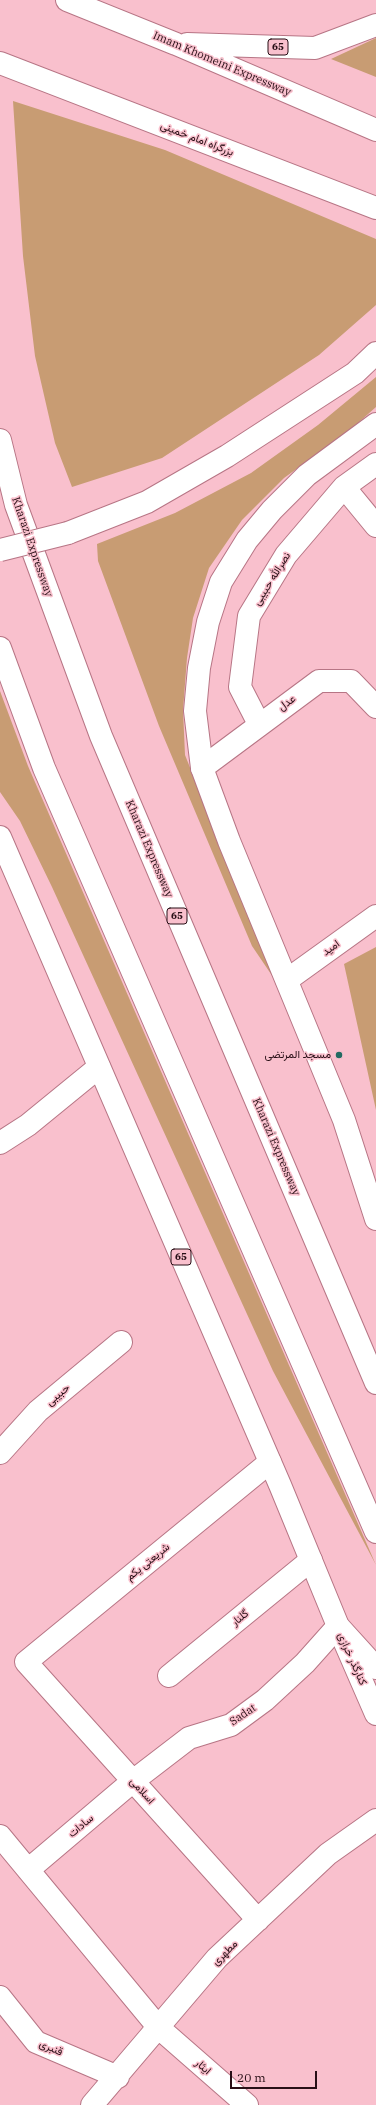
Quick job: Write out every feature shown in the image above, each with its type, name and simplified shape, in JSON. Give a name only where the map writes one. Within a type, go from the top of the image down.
[{"type":"main road","name":"Imam Khomeini Expressway","points":[[67,0],[176,44],[376,130]]},
{"type":"main road","name":"65","points":[[176,44],[315,48],[376,25]]},
{"type":"main road","name":"بزرگراه امام خمینی","points":[[9,67],[376,208]]},
{"type":"main road","points":[[0,550],[68,533],[147,502],[226,456],[355,373],[376,353]]},
{"type":"main road","points":[[376,424],[307,475],[272,510],[247,540],[221,582],[208,622],[199,668],[195,711],[202,768],[229,841],[376,1201]]},
{"type":"main road","name":"Kharazi Expressway","points":[[0,440],[16,505],[100,736],[376,1383]]},
{"type":"main road","name":"نصرالله حبیبی","points":[[259,724],[240,687],[250,616],[286,555],[344,487],[376,464]]},
{"type":"main road","points":[[344,487],[376,526]]},
{"type":"main road","points":[[0,648],[44,768],[376,1532]]},
{"type":"main road","name":"عدل","points":[[202,768],[259,724],[319,681],[351,680],[376,707]]},
{"type":"main road","name":"65","points":[[0,837],[270,1462],[338,1626],[376,1668]]},
{"type":"main road","name":"امید","points":[[287,980],[376,916]]},
{"type":"main road","points":[[0,1142],[28,1125],[99,1067]]},
{"type":"main road","points":[[344,1120],[376,1219]]},
{"type":"main road","name":"حبیبی","points":[[0,1453],[38,1411],[122,1342]]},
{"type":"main road","name":"شریعتی یکم","points":[[26,1662],[270,1462]]},
{"type":"main road","name":"گلنار","points":[[169,1676],[311,1560]]},
{"type":"main road","name":"کنارگذر خرازی","points":[[338,1626],[376,1714]]},
{"type":"main road","name":"Sadat","points":[[133,1781],[189,1738],[231,1725],[265,1700],[305,1663],[338,1626]]},
{"type":"main road","name":"اسلامی","points":[[26,1662],[258,1920]]},
{"type":"main road","name":"سادات","points":[[28,1870],[133,1781]]},
{"type":"main road","name":"مطهری","points":[[92,2105],[118,2077],[217,1958],[328,1854],[376,1820]]},
{"type":"main road","name":"ایثار","points":[[0,1836],[159,2028],[247,2105]]},
{"type":"main road","name":"قنبری","points":[[0,1997],[36,2042],[118,2077]]},
{"type":"shaded area","points":[[376,38],[376,77],[331,59]]},
{"type":"shaded area","points":[[13,101],[165,150],[376,239],[376,305],[319,355],[162,458],[72,487],[55,443],[35,356],[23,256]]},
{"type":"shaded area","points":[[376,377],[376,407],[349,431],[284,478],[242,520],[209,568],[193,618],[187,658],[183,710],[185,755],[275,980],[252,946],[159,726],[98,561],[97,544],[175,513],[251,473],[318,425]]},
{"type":"shaded area","points":[[0,691],[28,766],[376,1565],[273,1371],[52,887],[20,821],[0,792]]},
{"type":"shaded area","points":[[376,947],[376,1110],[344,964]]},
{"type":"place","name":"مسجد المرتضی","points":[[339,1055]]}]
